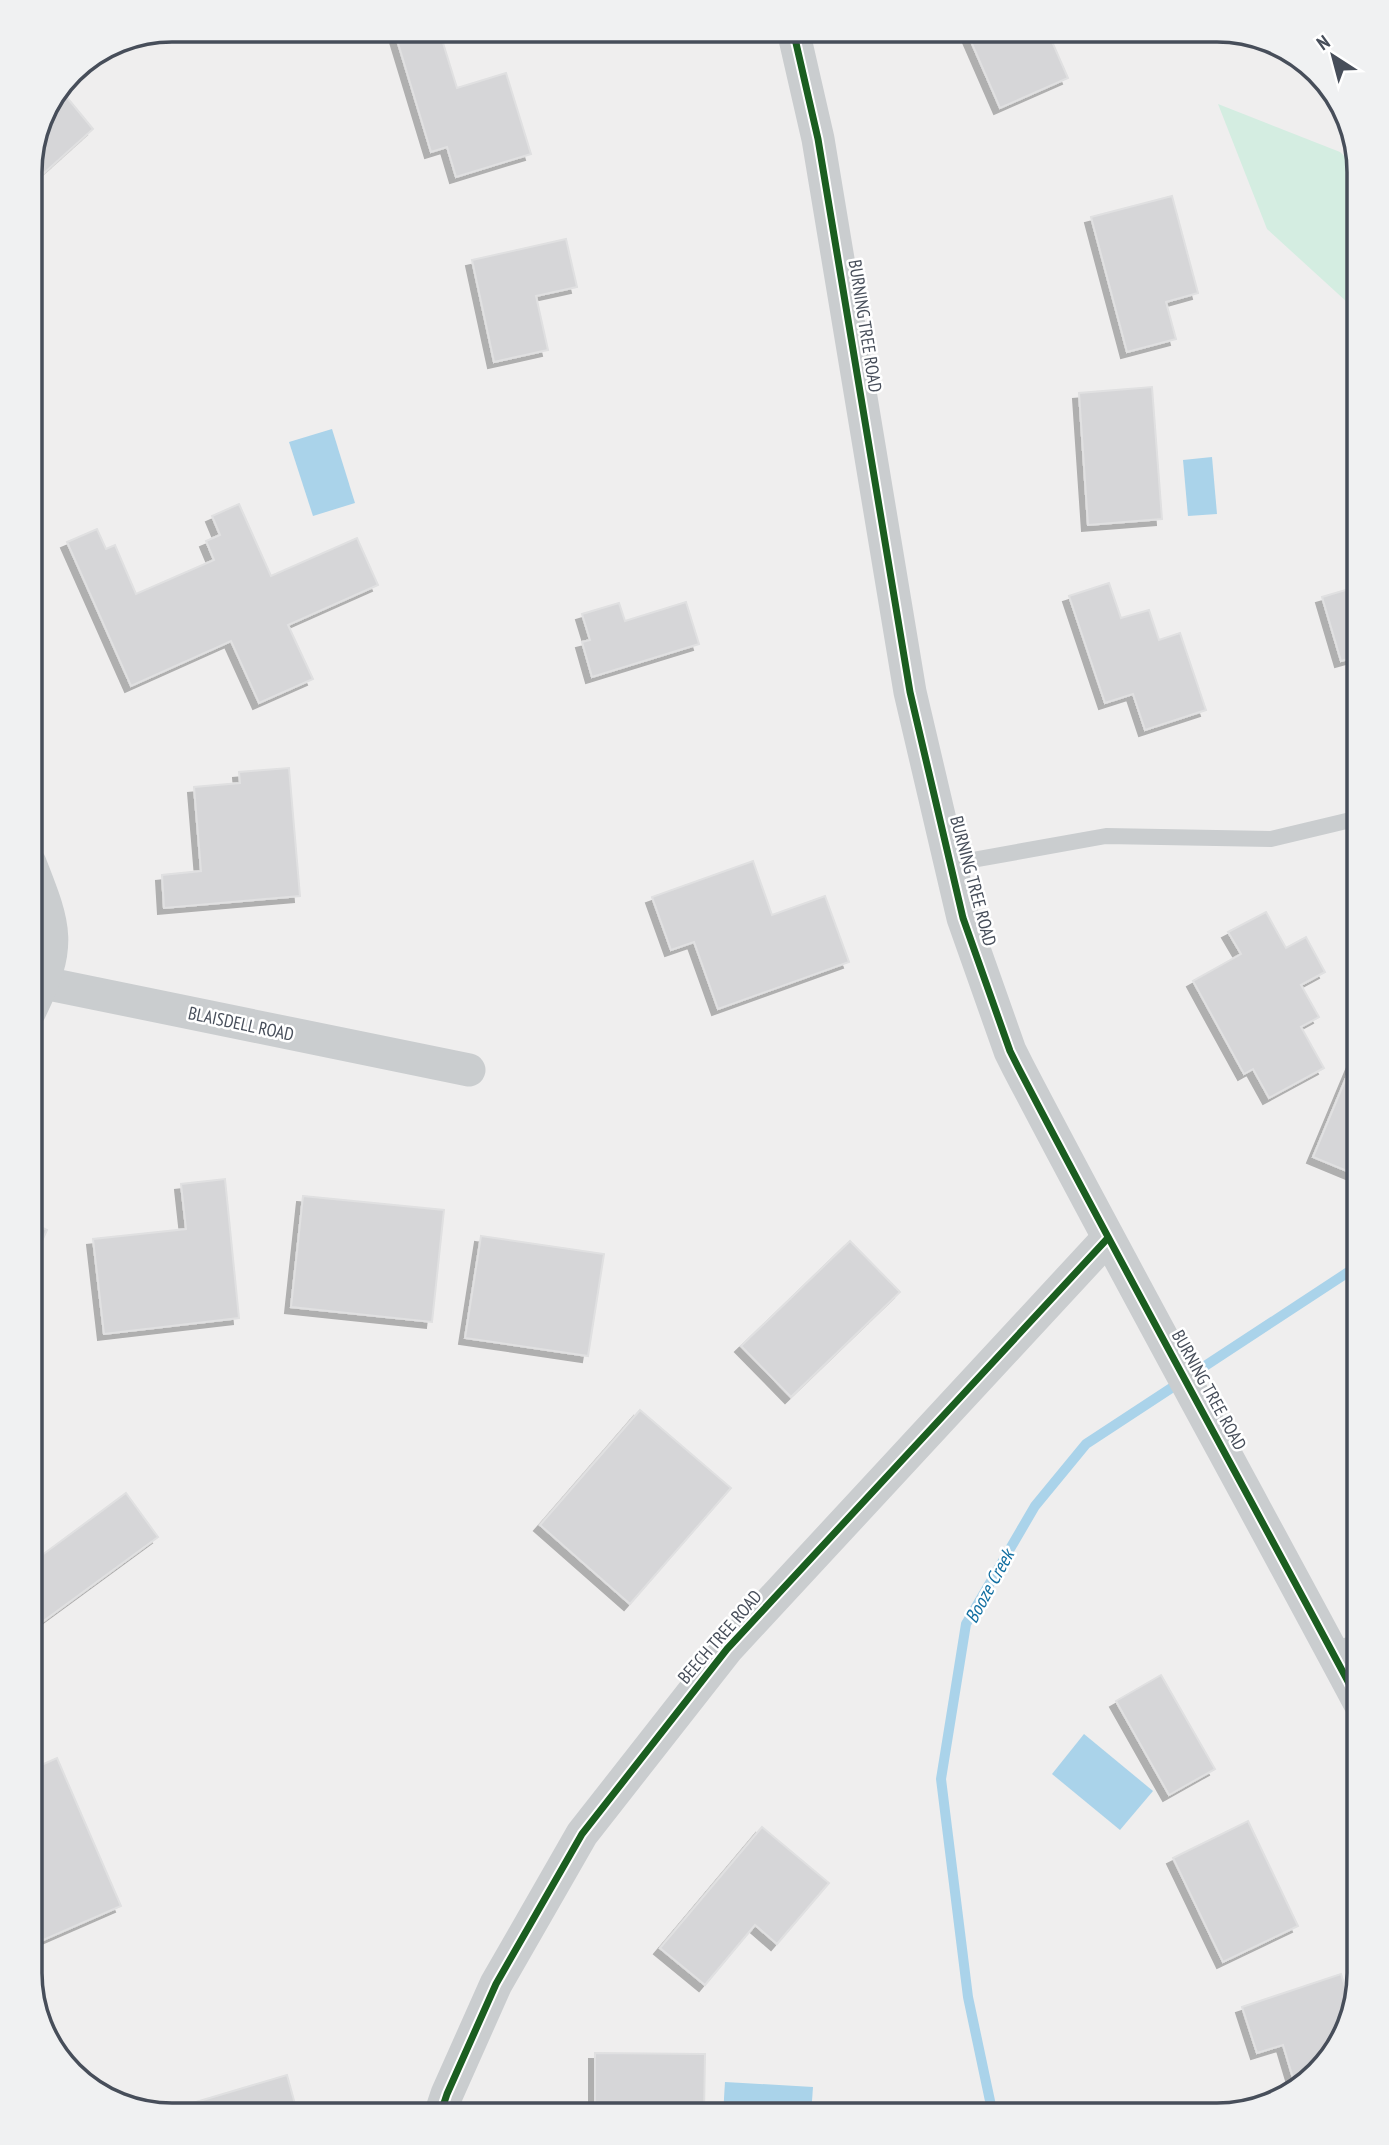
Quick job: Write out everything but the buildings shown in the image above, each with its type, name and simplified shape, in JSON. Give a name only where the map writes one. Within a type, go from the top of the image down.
[{"type":"street","name":"BURNING TREE ROAD","points":[[796,42],[818,139],[910,692],[963,918],[1010,1051],[1107,1239],[1198,1401],[1345,1646]]},
{"type":"street","points":[[42,893],[50,913],[53,948],[42,982]]},
{"type":"street","name":"BLAISDELL ROAD","points":[[42,998],[469,1070]]},
{"type":"street","name":"BEECH TREE ROAD","points":[[444,2103],[496,1984],[582,1834],[727,1649],[1107,1239]]},
{"type":"lane","points":[[950,864],[1106,836],[1271,839],[1347,821]]},
{"type":"green space","points":[[1218,104],[1340,152],[1346,158],[1347,302],[1267,229]]},
{"type":"water","points":[[332,429],[355,503],[313,516],[289,442]]},
{"type":"water","points":[[1212,457],[1217,514],[1188,516],[1183,460]]},
{"type":"water","points":[[1084,1734],[1153,1791],[1120,1830],[1052,1774]]},
{"type":"water","points":[[725,2082],[813,2087],[812,2103],[724,2103]]},
{"type":"waterway","name":"Booze Creek","points":[[990,2103],[968,1997],[941,1779],[966,1624],[1035,1506],[1086,1444],[1347,1273]]},
{"type":"cycle path","points":[[796,42],[818,139],[910,692],[963,918],[1018,1067],[1347,1680]]},
{"type":"cycle path","points":[[444,2103],[496,1984],[582,1834],[727,1649],[1107,1239]]}]
